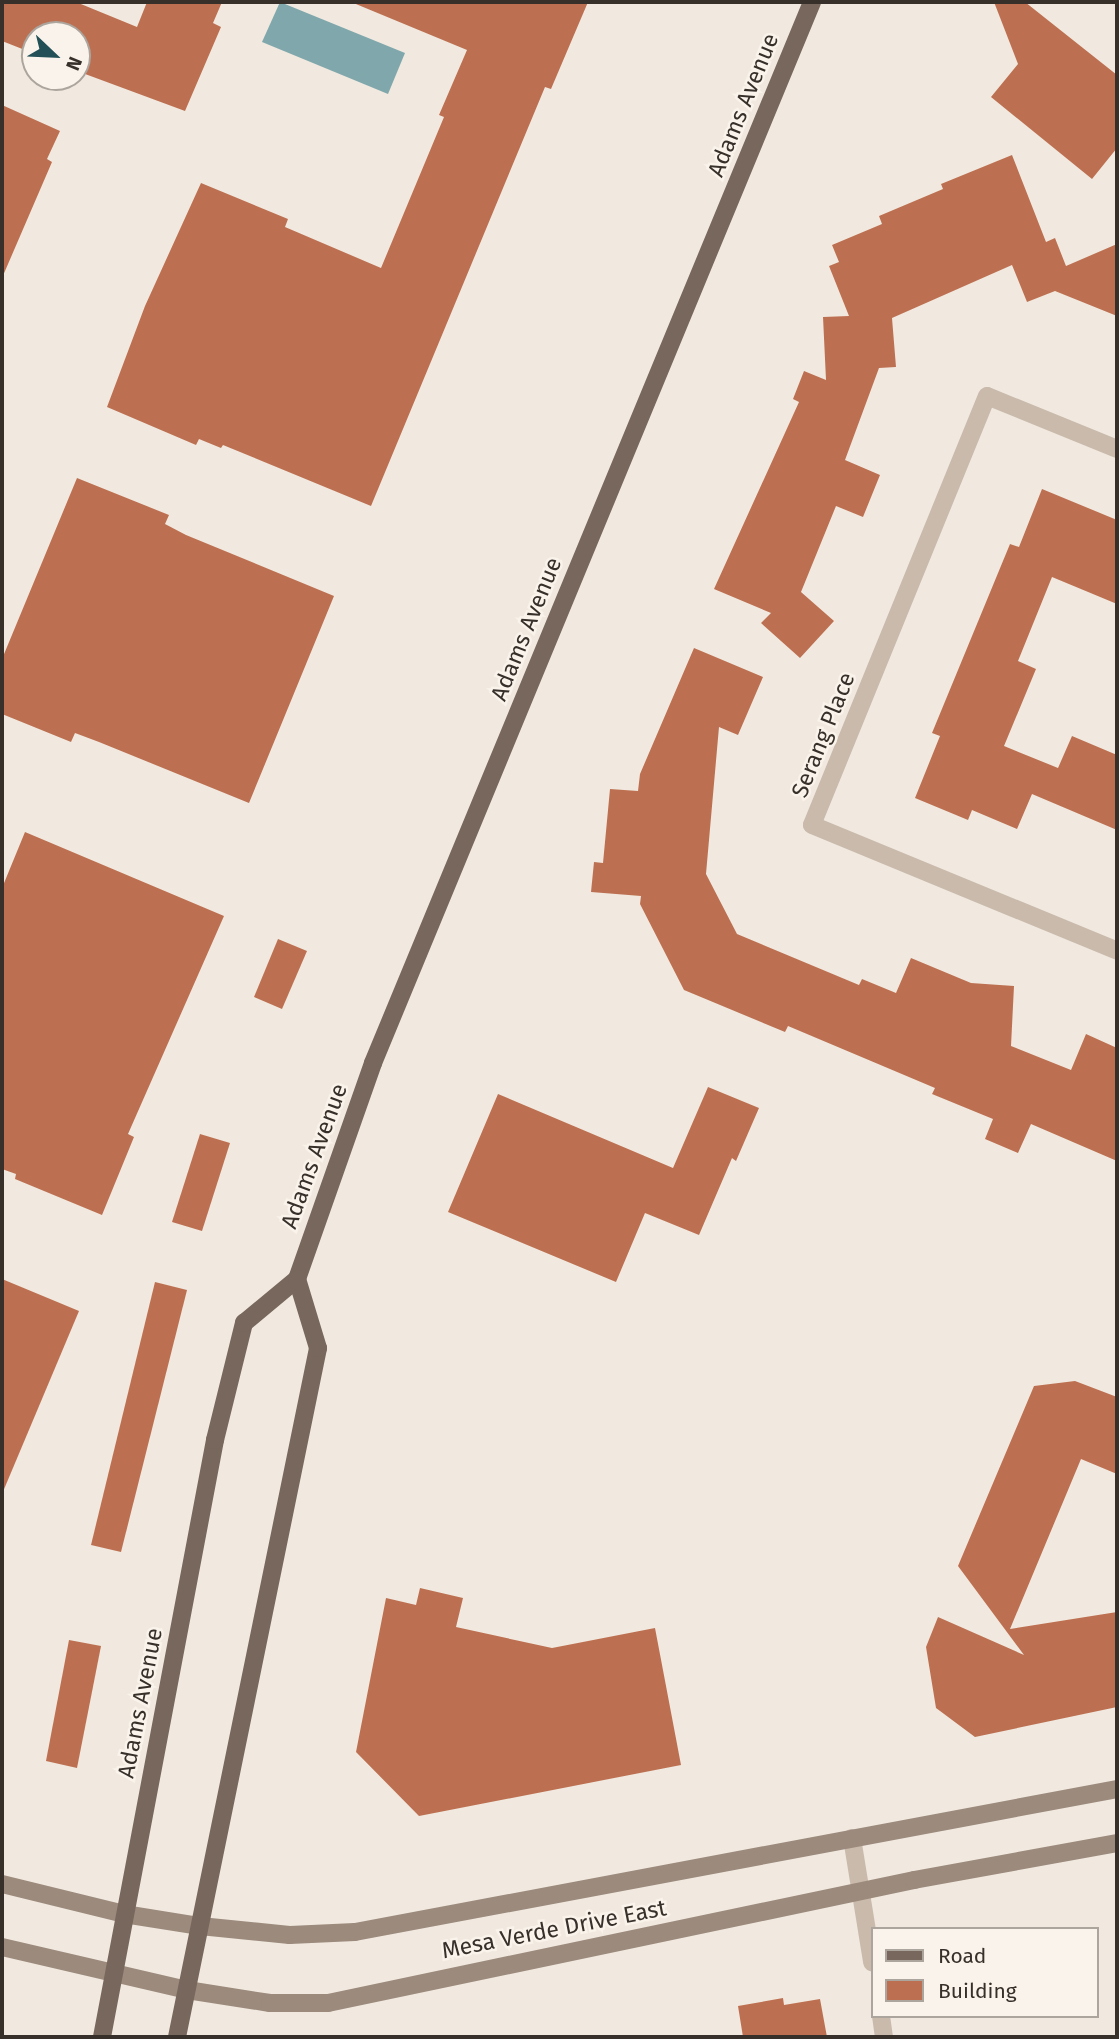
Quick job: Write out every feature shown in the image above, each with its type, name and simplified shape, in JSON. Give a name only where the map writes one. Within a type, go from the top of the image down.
[{"type":"main road","name":"Adams Avenue","points":[[102,2037],[215,1440],[244,1322],[297,1279],[373,1063],[812,2]]},
{"type":"main road","points":[[177,2037],[318,1348],[297,1279]]},
{"type":"street","name":"Serang Place","points":[[1117,449],[987,396],[812,825],[1117,951]]},
{"type":"street","name":"Mesa Verde Drive East","points":[[2,1884],[124,1914],[200,1926],[290,1935],[355,1932],[1117,1789]]},
{"type":"street","points":[[852,1838],[870,1949]]},
{"type":"street","name":"Mesa Verde Drive East","points":[[2,1947],[187,1990],[270,2003],[328,2003],[861,1892],[1117,1843]]},
{"type":"street","points":[[881,2018],[884,2037]]},
{"type":"water","points":[[280,2],[405,53],[388,94],[262,42]]},
{"type":"building","points":[[2,2],[76,2],[137,27],[147,2],[222,2],[213,23],[221,27],[185,111],[91,76],[91,21],[21,21],[21,48],[2,41]]},
{"type":"building","points":[[351,2],[588,2],[551,89],[545,87],[371,506],[223,445],[221,448],[199,439],[196,445],[107,407],[145,306],[201,183],[288,219],[285,227],[381,268],[444,117],[439,115],[467,50]]},
{"type":"building","points":[[994,2],[1025,2],[1117,75],[1117,148],[1092,179],[991,97],[1018,64]]},
{"type":"building","points":[[2,105],[60,131],[47,159],[52,162],[2,278]]},
{"type":"building","points":[[1012,155],[1046,242],[1055,238],[1066,266],[1117,244],[1117,316],[1055,291],[1027,302],[1012,265],[892,318],[896,367],[879,368],[845,460],[880,475],[863,517],[836,506],[801,592],[834,621],[800,658],[761,623],[771,613],[714,589],[799,402],[793,399],[804,371],[826,380],[823,317],[849,316],[829,266],[839,262],[832,245],[882,224],[879,216],[943,189],[941,184]]},
{"type":"building","points":[[77,478],[169,515],[165,524],[186,535],[334,596],[249,803],[75,733],[71,742],[2,714],[2,659]]},
{"type":"building","points":[[1042,489],[1117,520],[1117,604],[1052,577],[1018,661],[1036,669],[1004,746],[1058,768],[1072,736],[1117,755],[1117,830],[1032,794],[1017,829],[972,810],[968,820],[915,798],[940,736],[932,733],[1010,544],[1019,547]]},
{"type":"building","points":[[694,648],[763,677],[738,735],[719,727],[706,874],[737,934],[859,985],[862,979],[896,993],[911,958],[971,983],[1014,986],[1011,1046],[1071,1070],[1086,1034],[1117,1048],[1117,1161],[1031,1124],[1018,1153],[985,1139],[993,1119],[932,1094],[935,1088],[788,1026],[785,1032],[684,990],[640,904],[641,896],[591,892],[594,862],[603,863],[610,789],[638,791],[640,774]]},
{"type":"building","points":[[25,832],[224,916],[128,1134],[134,1137],[102,1215],[15,1179],[16,1174],[2,1169],[2,888]]},
{"type":"building","points":[[278,939],[307,951],[282,1009],[254,997]]},
{"type":"building","points":[[708,1087],[759,1108],[736,1161],[732,1158],[699,1235],[645,1213],[616,1282],[448,1212],[498,1094],[673,1168]]},
{"type":"building","points":[[200,1134],[230,1143],[202,1231],[172,1222]]},
{"type":"building","points":[[2,1279],[79,1311],[2,1494]]},
{"type":"building","points":[[155,1282],[187,1290],[121,1552],[91,1545]]},
{"type":"building","points":[[1075,1381],[1117,1397],[1117,1474],[1081,1459],[1010,1629],[1117,1612],[1117,1707],[975,1737],[936,1708],[926,1647],[938,1617],[1024,1655],[958,1566],[1034,1386]]},
{"type":"building","points":[[420,1588],[463,1598],[456,1627],[552,1648],[655,1628],[681,1765],[419,1816],[356,1752],[386,1598],[416,1605]]},
{"type":"building","points":[[69,1640],[101,1646],[77,1768],[46,1761]]},
{"type":"building","points":[[783,1998],[784,2005],[820,1999],[827,2037],[743,2037],[738,2006]]}]
